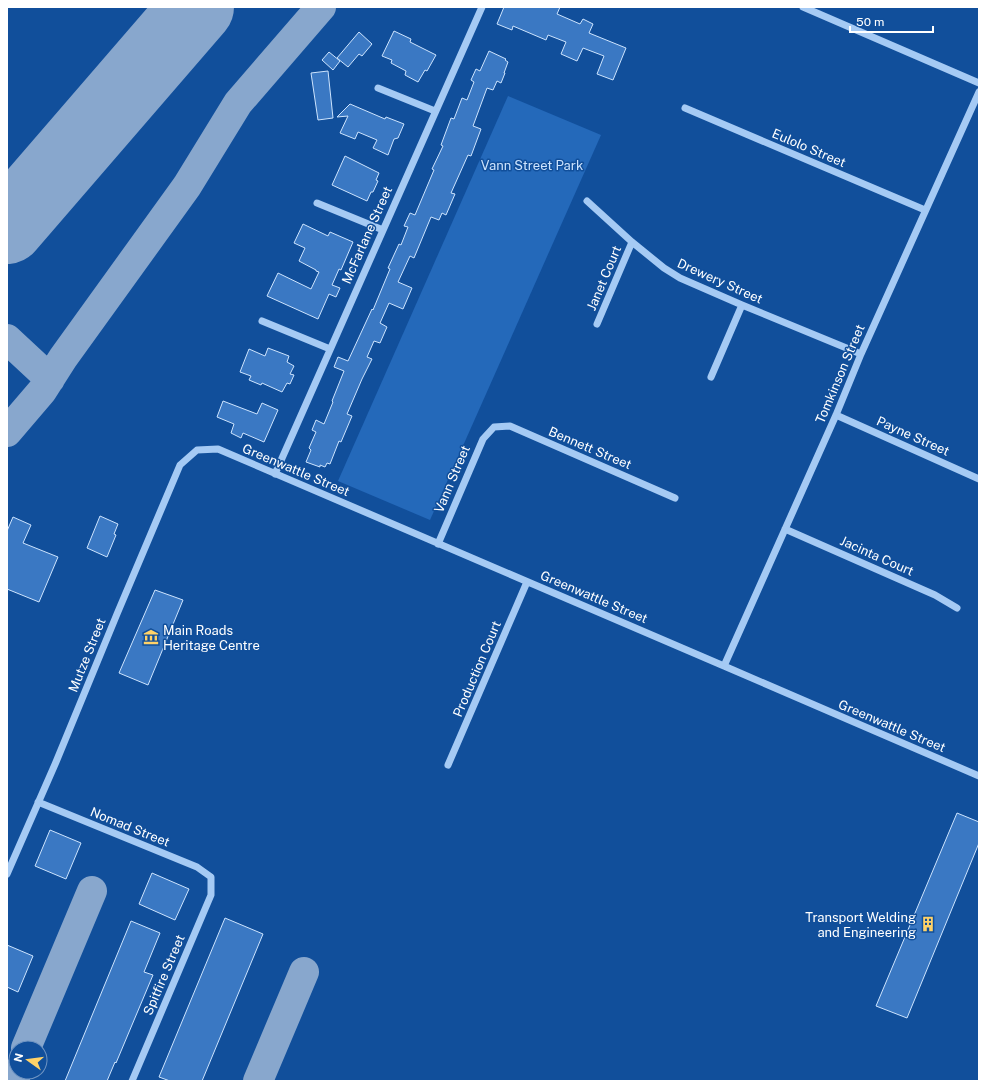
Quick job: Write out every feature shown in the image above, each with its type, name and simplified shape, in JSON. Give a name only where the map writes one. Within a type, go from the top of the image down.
[{"type":"street","name":"McFarlane Street","points":[[275,474],[482,7]]},
{"type":"street","points":[[804,7],[979,83]]},
{"type":"street","points":[[378,88],[435,112]]},
{"type":"street","name":"Tomkinson Street","points":[[724,666],[836,415],[861,354],[979,92]]},
{"type":"street","name":"Eulolo Street","points":[[685,108],[925,210]]},
{"type":"street","name":"Drewery Street","points":[[587,201],[632,242],[664,268],[680,278],[861,354]]},
{"type":"street","points":[[317,203],[383,230]]},
{"type":"street","name":"Janet Court","points":[[597,324],[632,242]]},
{"type":"street","points":[[711,377],[742,305]]},
{"type":"street","points":[[262,321],[330,349]]},
{"type":"street","name":"Payne Street","points":[[836,415],[979,479]]},
{"type":"street","name":"Bennett Street","points":[[494,427],[510,426],[675,498]]},
{"type":"street","name":"Vann Street","points":[[438,544],[483,439],[494,427]]},
{"type":"street","name":"Greenwattle Street","points":[[197,450],[218,450],[979,776]]},
{"type":"street","name":"Mutze Street","points":[[7,874],[180,465],[197,450]]},
{"type":"street","name":"Jacinta Court","points":[[785,529],[935,595],[957,608]]},
{"type":"street","name":"Production Court","points":[[448,765],[527,582]]},
{"type":"street","name":"Nomad Street","points":[[38,802],[197,867],[212,877]]},
{"type":"street","name":"Spitfire Street","points":[[132,1081],[210,895],[212,877]]},
{"type":"green space","name":"Vann Street Park","points":[[508,96],[601,135],[430,520],[338,481]]},
{"type":"building","points":[[504,7],[560,7],[557,14],[580,24],[583,19],[593,24],[589,33],[626,48],[613,80],[597,74],[604,56],[583,48],[577,61],[561,54],[566,42],[548,35],[546,40],[513,26],[512,30],[497,24]]},
{"type":"building","points":[[394,31],[411,39],[410,42],[436,55],[427,71],[425,70],[418,82],[405,75],[406,71],[391,63],[392,60],[382,56]]},
{"type":"building","points":[[359,32],[372,44],[362,56],[359,54],[348,67],[337,58]]},
{"type":"building","points":[[489,51],[506,59],[505,60],[508,62],[501,83],[497,81],[493,90],[487,88],[473,126],[481,129],[471,156],[468,155],[451,193],[455,194],[446,215],[442,213],[439,220],[431,217],[414,258],[410,256],[398,282],[412,288],[403,309],[389,303],[380,323],[387,327],[380,343],[374,341],[367,357],[372,359],[347,414],[352,416],[341,442],[339,441],[330,464],[327,463],[325,467],[320,465],[320,467],[306,462],[311,450],[309,448],[316,432],[312,430],[316,420],[324,424],[344,371],[334,367],[338,357],[348,361],[372,309],[373,310],[390,269],[388,268],[399,244],[401,245],[408,227],[404,226],[410,213],[415,215],[434,170],[432,169],[443,146],[441,145],[451,118],[454,119],[462,98],[467,100],[474,82],[471,80],[476,69],[480,71]]},
{"type":"building","points":[[329,52],[340,61],[333,70],[322,60]]},
{"type":"building","points":[[328,71],[333,118],[318,120],[311,73]]},
{"type":"building","points":[[350,104],[385,119],[386,117],[404,124],[398,138],[394,139],[388,155],[373,148],[377,140],[358,132],[355,139],[340,133],[348,116],[337,117]]},
{"type":"building","points":[[345,156],[379,173],[376,180],[378,181],[367,201],[332,185]]},
{"type":"building","points":[[303,224],[328,236],[330,232],[353,242],[341,270],[339,269],[332,285],[340,288],[336,297],[329,294],[318,319],[267,296],[278,273],[311,289],[319,272],[299,261],[305,248],[294,243]]},
{"type":"building","points":[[268,348],[289,356],[287,362],[294,366],[290,374],[294,375],[290,384],[287,383],[282,392],[262,383],[261,385],[249,380],[251,376],[240,372],[249,349],[265,356]]},
{"type":"building","points":[[223,401],[257,414],[262,403],[278,410],[264,442],[243,433],[241,438],[231,433],[234,424],[217,417]]},
{"type":"building","points":[[100,516],[118,524],[114,534],[116,535],[107,557],[87,548]]},
{"type":"building","points":[[13,517],[31,525],[23,543],[58,557],[39,602],[7,589],[7,531]]},
{"type":"building","name":"Main Roads Heritage Centre","points":[[155,590],[183,600],[148,685],[119,673]]},
{"type":"building","name":"Transport Welding and Engineering","points":[[957,813],[979,822],[979,843],[907,1018],[876,1006]]},
{"type":"building","points":[[50,830],[81,843],[66,879],[35,866]]},
{"type":"building","points":[[152,873],[189,889],[175,920],[139,904]]},
{"type":"building","points":[[225,918],[263,934],[202,1081],[170,1081],[159,1077]]},
{"type":"building","points":[[131,921],[160,933],[144,972],[153,975],[107,1081],[65,1081]]},
{"type":"building","points":[[7,945],[33,956],[18,992],[7,987]]},
{"type":"taxiway","points":[[7,432],[42,391],[63,358],[187,186],[238,103],[321,7]]},
{"type":"taxiway","points":[[7,228],[33,197]]},
{"type":"taxiway","points":[[7,339],[50,379]]},
{"type":"taxiway","points":[[29,1040],[92,891]]},
{"type":"taxiway","points":[[258,1081],[304,972]]},
{"type":"runway","points":[[7,227],[197,7]]},
{"type":"place","name":"Main Roads Heritage Centre","points":[[151,637]]},
{"type":"place","name":"Transport Welding and Engineering","points":[[928,924]]}]
